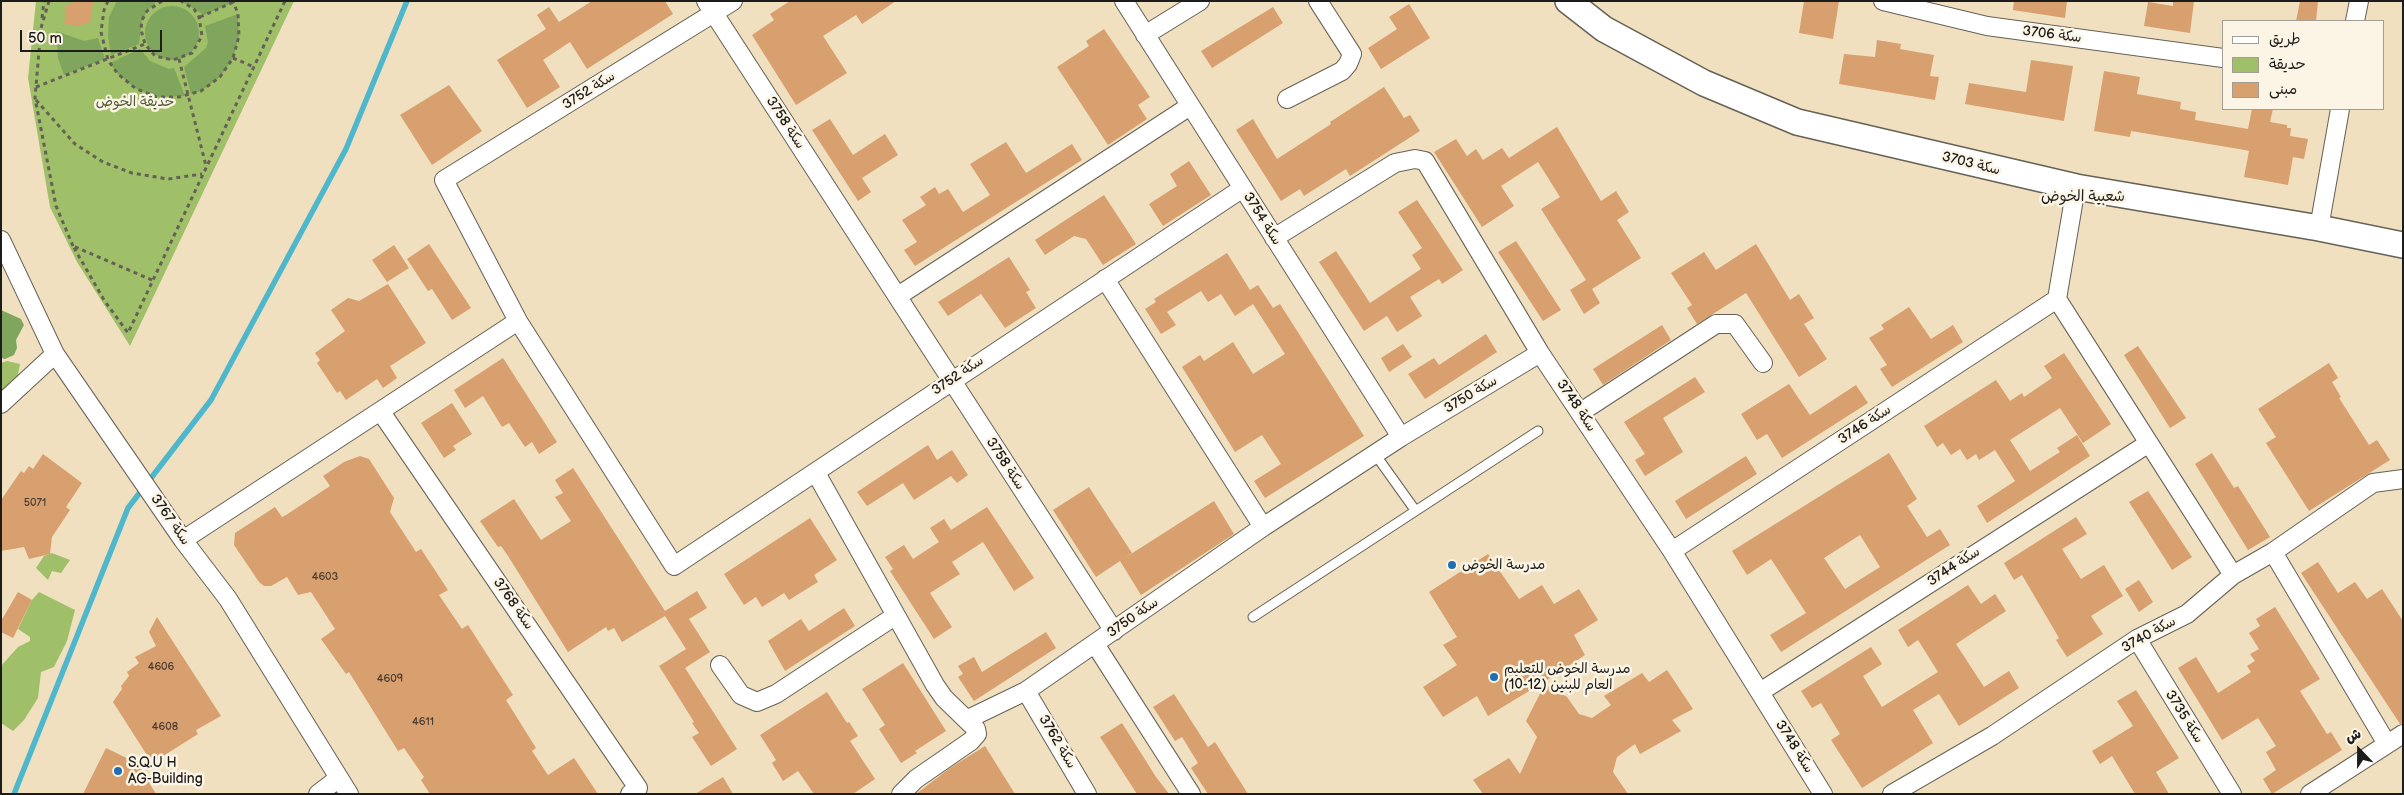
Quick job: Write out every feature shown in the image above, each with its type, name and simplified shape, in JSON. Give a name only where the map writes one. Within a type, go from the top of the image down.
[{"type":"street","name":"سكة 3752","points":[[732,1],[709,7],[444,180],[518,321],[674,566],[816,473],[951,380],[1243,188]]},
{"type":"street","name":"سكة 3754","points":[[1124,1],[1400,437]]},
{"type":"street","points":[[1145,35],[1200,1]]},
{"type":"street","points":[[1288,98],[1342,71],[1348,64],[1352,54],[1318,1]]},
{"type":"street","name":"سكة 3703","points":[[1568,1],[1604,29],[1704,83],[1797,122],[2076,187],[2319,228],[2403,245]]},
{"type":"street","name":"سكة 3706","points":[[1883,1],[1987,26],[2222,58]]},
{"type":"street","points":[[2356,20],[2359,1]]},
{"type":"street","name":"سكة 3758","points":[[709,7],[1114,631]]},
{"type":"street","points":[[898,296],[1190,106]]},
{"type":"street","points":[[2319,228],[2340,110]]},
{"type":"street","name":"سكة 3748","points":[[1274,238],[1395,163],[1415,160],[1425,161],[1540,353],[1672,551],[1824,794]]},
{"type":"street","points":[[2076,187],[2057,299],[2233,575]]},
{"type":"street","name":"سكة 3767","points":[[1,240],[55,354],[228,600],[349,794]]},
{"type":"street","points":[[1105,279],[1263,527]]},
{"type":"street","name":"سكة 3746","points":[[1672,551],[2057,299]]},
{"type":"street","points":[[184,540],[518,321]]},
{"type":"street","points":[[1581,412],[1716,324],[1735,324],[1763,363]]},
{"type":"street","name":"سكة 3750","points":[[968,719],[1026,691],[1263,527],[1400,437],[1540,353]]},
{"type":"street","points":[[1,404],[55,354]]},
{"type":"street","name":"سكة 3768","points":[[381,412],[638,788],[630,794]]},
{"type":"street","name":"سكة 3744","points":[[1760,692],[2149,443]]},
{"type":"street","points":[[816,473],[895,616],[944,698],[968,719],[976,729],[977,734],[971,741],[916,779],[901,794]]},
{"type":"street","name":"سكة 3740","points":[[1892,794],[1992,736],[2136,639],[2187,614],[2233,575],[2273,552],[2373,483],[2403,479]]},
{"type":"street","points":[[2273,552],[2387,744]]},
{"type":"street","points":[[720,665],[741,695],[757,702],[776,694],[895,616]]},
{"type":"street","name":"سكة 3735","points":[[2136,639],[2232,794]]},
{"type":"street","points":[[1095,644],[1191,794]]},
{"type":"street","name":"سكة 3762","points":[[1026,691],[1087,794]]},
{"type":"street","points":[[2310,794],[2403,734]]},
{"type":"street","points":[[318,794],[339,778]]},
{"type":"lane","points":[[1253,617],[1415,510],[1538,432]]},
{"type":"lane","points":[[1376,454],[1415,510]]},
{"type":"path","points":[[44,1],[35,98],[56,206],[73,246],[104,300],[128,333],[285,1]]},
{"type":"path","points":[[41,28],[49,1]]},
{"type":"path","points":[[108,1],[104,10],[101,32],[108,60],[118,74],[135,88],[156,96],[179,98],[201,91],[220,77],[233,58],[240,36],[238,14],[234,2],[200,17]]},
{"type":"path","points":[[162,1],[155,2],[148,11],[142,20],[141,30],[145,44],[155,56],[164,60],[179,59],[192,53],[198,46],[202,36],[200,17],[194,9],[182,1]]},
{"type":"path","points":[[36,87],[145,44]]},
{"type":"path","points":[[233,58],[254,67]]},
{"type":"path","points":[[179,59],[206,167]]},
{"type":"path","points":[[35,98],[75,144],[103,162],[132,174],[168,179],[203,174]]},
{"type":"path","points":[[73,246],[152,280]]},
{"type":"green space","name":"حديقة الخوض","points":[[36,1],[294,1],[130,346],[77,262],[50,207],[28,78]]},
{"type":"green space","points":[[117,1],[155,1],[155,4],[147,11],[142,20],[139,44],[111,55],[108,36],[109,17]]},
{"type":"green space","points":[[181,1],[229,1],[231,3],[204,15]]},
{"type":"green space","points":[[167,6],[177,6],[187,10],[195,18],[199,33],[195,48],[187,56],[177,60],[167,60],[157,56],[149,48],[145,38],[145,28],[149,18],[157,10]]},
{"type":"green space","points":[[238,14],[239,36],[233,58],[220,77],[201,91],[191,94],[184,67],[206,48],[208,42],[205,26]]},
{"type":"green space","points":[[56,31],[84,41],[98,38],[105,59],[64,75],[58,58]]},
{"type":"green space","points":[[140,49],[150,61],[169,69],[174,68],[185,96],[156,97],[135,88],[118,74],[110,63]]},
{"type":"green space","points":[[1,310],[21,319],[24,325],[16,340],[17,348],[14,355],[5,359],[1,358]]},
{"type":"green space","points":[[7,361],[20,364],[17,379],[1,391],[1,363]]},
{"type":"green space","points":[[52,553],[70,560],[61,573],[52,571],[48,580],[36,568],[44,556]]},
{"type":"green space","points":[[39,592],[75,610],[67,641],[54,667],[41,672],[38,698],[24,720],[13,731],[1,723],[1,666],[18,647],[30,641],[30,637],[18,629],[32,600]]},
{"type":"building","points":[[74,1],[93,2],[90,23],[84,23],[83,26],[64,24],[67,3],[73,4]]},
{"type":"building","points":[[592,1],[665,1],[673,14],[587,69],[570,42],[543,60],[560,87],[527,108],[497,60],[546,29],[537,15],[549,7],[559,22]]},
{"type":"building","points":[[790,1],[896,1],[862,24],[856,15],[823,36],[847,73],[796,105],[752,35],[774,20],[770,14]]},
{"type":"building","points":[[1804,1],[1839,1],[1833,39],[1799,33]]},
{"type":"building","points":[[2014,1],[2067,1],[2065,18],[2013,10]]},
{"type":"building","points":[[2173,1],[2194,1],[2190,33],[2144,26],[2148,2],[2173,6]]},
{"type":"building","points":[[2300,1],[2318,1],[2316,20],[2296,20]]},
{"type":"building","points":[[1409,4],[1430,38],[1381,69],[1368,48],[1397,29],[1389,17]]},
{"type":"building","points":[[1273,7],[1283,23],[1212,68],[1201,51]]},
{"type":"building","points":[[1104,29],[1150,97],[1138,105],[1147,119],[1108,145],[1057,67],[1089,46],[1086,41]]},
{"type":"building","points":[[1877,40],[1901,44],[1900,49],[1934,55],[1930,76],[1939,77],[1935,100],[1839,84],[1844,54],[1875,57]]},
{"type":"building","points":[[2031,60],[2073,66],[2064,121],[1965,104],[1969,83],[2026,92]]},
{"type":"building","points":[[2104,71],[2140,77],[2137,94],[2181,102],[2180,109],[2196,112],[2195,120],[2248,129],[2252,110],[2273,110],[2270,122],[2287,125],[2287,128],[2291,128],[2290,136],[2308,139],[2304,159],[2293,157],[2288,185],[2244,177],[2249,151],[2131,131],[2130,137],[2094,131]]},
{"type":"building","points":[[449,85],[482,131],[432,165],[400,115]]},
{"type":"building","points":[[1384,87],[1404,118],[1410,115],[1420,131],[1350,176],[1346,169],[1304,196],[1300,189],[1281,201],[1236,130],[1253,119],[1277,159]]},
{"type":"building","points":[[830,119],[853,155],[885,134],[898,155],[862,178],[871,192],[858,201],[812,130]]},
{"type":"building","points":[[1557,127],[1601,201],[1616,191],[1629,212],[1617,220],[1641,258],[1592,289],[1600,303],[1584,314],[1570,290],[1586,280],[1541,209],[1560,197],[1538,162],[1501,186],[1514,206],[1482,227],[1434,152],[1456,139],[1467,156],[1476,149],[1483,160],[1502,148],[1509,158]]},
{"type":"building","points":[[1006,142],[1026,173],[1072,144],[1082,160],[915,266],[904,250],[917,242],[902,220],[926,205],[920,197],[935,187],[939,194],[948,189],[963,212],[990,195],[970,164]]},
{"type":"building","points":[[1189,161],[1211,195],[1163,226],[1149,204],[1177,186],[1170,174]]},
{"type":"building","points":[[1104,195],[1136,244],[1103,265],[1086,239],[1074,236],[1045,255],[1035,240]]},
{"type":"building","points":[[1417,200],[1463,270],[1442,284],[1439,279],[1410,297],[1422,316],[1397,332],[1387,316],[1364,331],[1319,262],[1336,251],[1370,303],[1421,269],[1412,255],[1422,248],[1398,212]]},
{"type":"building","points":[[1516,241],[1561,310],[1543,321],[1498,252]]},
{"type":"building","points":[[429,244],[471,308],[452,320],[432,289],[428,291],[407,259]]},
{"type":"building","points":[[1756,244],[1790,300],[1799,294],[1814,318],[1804,324],[1827,359],[1799,377],[1746,293],[1697,324],[1687,308],[1692,305],[1671,273],[1704,252],[1716,270]]},
{"type":"building","points":[[394,245],[409,268],[387,282],[372,260]]},
{"type":"building","points":[[1227,253],[1250,290],[1258,285],[1273,308],[1280,304],[1364,436],[1265,498],[1254,481],[1281,464],[1262,435],[1235,452],[1182,367],[1200,355],[1204,361],[1233,342],[1253,374],[1285,354],[1253,304],[1235,316],[1221,294],[1208,302],[1201,291],[1167,312],[1176,325],[1161,334],[1145,309],[1156,302],[1154,299]]},
{"type":"building","points":[[1009,257],[1030,290],[1026,292],[1036,308],[1005,328],[981,294],[948,316],[938,302]]},
{"type":"building","points":[[388,284],[426,343],[390,366],[397,378],[383,388],[377,379],[346,400],[340,391],[337,393],[317,363],[320,360],[315,353],[345,331],[331,310],[348,298],[359,301]]},
{"type":"building","points":[[1909,307],[1931,339],[1953,325],[1963,342],[1892,387],[1880,369],[1887,365],[1869,338],[1884,329],[1881,325]]},
{"type":"building","points":[[1662,325],[1671,340],[1603,385],[1593,369]]},
{"type":"building","points":[[1486,334],[1497,352],[1425,399],[1408,374],[1434,358],[1439,365]]},
{"type":"building","points":[[1403,344],[1412,357],[1389,372],[1381,358]]},
{"type":"building","points":[[2138,346],[2186,418],[2170,428],[2124,355]]},
{"type":"building","points":[[2064,353],[2111,424],[2083,443],[2060,408],[2010,440],[2030,471],[2060,452],[2057,448],[2077,435],[2090,456],[1987,523],[1977,506],[2015,481],[1995,450],[1979,460],[1976,454],[1967,460],[1960,449],[1951,455],[1943,443],[1937,447],[1924,426],[1996,380],[2010,401],[2022,393],[2024,397],[2052,378],[2044,366]]},
{"type":"building","points":[[503,358],[557,442],[539,454],[532,442],[525,447],[509,423],[502,427],[483,396],[465,408],[454,390]]},
{"type":"building","points":[[2329,363],[2338,378],[2332,382],[2341,397],[2339,398],[2369,445],[2377,440],[2390,460],[2309,511],[2266,443],[2276,437],[2258,409]]},
{"type":"building","points":[[1695,377],[1705,392],[1663,418],[1683,452],[1645,476],[1635,460],[1645,454],[1624,422]]},
{"type":"building","points":[[1789,384],[1810,415],[1856,385],[1868,403],[1782,458],[1767,434],[1757,440],[1741,414]]},
{"type":"building","points":[[452,403],[472,434],[453,446],[456,450],[444,458],[421,423]]},
{"type":"building","points":[[928,445],[937,460],[952,450],[968,475],[957,483],[951,476],[914,500],[903,483],[867,506],[857,492]]},
{"type":"building","points":[[1889,453],[1917,499],[1907,506],[1927,537],[1940,529],[1950,545],[1781,652],[1770,635],[1806,613],[1771,559],[1747,575],[1732,551]],"holes":[[[1860,535],[1880,567],[1845,589],[1824,558]]]},
{"type":"building","points":[[2212,453],[2234,488],[2238,486],[2270,537],[2248,550],[2195,464]]},
{"type":"building","points":[[43,454],[82,483],[66,507],[70,510],[52,537],[50,554],[29,559],[24,547],[1,551],[1,500],[21,471],[24,473],[29,466],[33,469]]},
{"type":"building","points":[[360,456],[369,459],[394,498],[390,512],[416,552],[421,549],[448,590],[439,595],[462,629],[468,625],[513,695],[506,700],[536,748],[532,751],[548,775],[574,758],[598,794],[430,794],[421,780],[424,777],[404,748],[398,751],[349,672],[346,674],[321,639],[335,629],[311,592],[298,595],[287,577],[271,586],[264,586],[259,582],[234,545],[235,533],[275,507],[282,517],[286,515],[330,486],[323,476],[344,462]]},
{"type":"building","points":[[1746,456],[1757,474],[1686,519],[1675,501]]},
{"type":"building","points":[[573,468],[665,611],[697,591],[707,608],[689,619],[710,652],[685,668],[737,749],[711,766],[692,737],[699,733],[692,723],[694,722],[659,666],[686,649],[665,616],[622,642],[614,628],[608,631],[606,627],[568,652],[508,556],[501,546],[498,547],[480,521],[514,499],[541,540],[571,521],[555,497],[563,493],[555,480]]},
{"type":"building","points":[[1089,487],[1132,553],[1096,577],[1053,510]]},
{"type":"building","points":[[2148,491],[2192,557],[2172,570],[2129,502]]},
{"type":"building","points":[[1214,501],[1234,534],[1141,595],[1120,561]]},
{"type":"building","points":[[987,507],[1034,578],[1014,591],[983,542],[952,562],[960,574],[930,593],[952,627],[934,639],[890,571],[893,569],[885,557],[904,545],[913,559],[939,542],[930,528],[944,519],[951,530]]},
{"type":"building","points":[[2076,517],[2087,534],[2062,549],[2081,579],[2104,565],[2123,596],[2091,616],[2103,634],[2067,657],[2056,640],[2059,638],[2022,575],[2014,580],[2004,563]]},
{"type":"building","points":[[810,518],[837,560],[814,575],[818,582],[789,600],[784,593],[762,607],[756,597],[744,605],[724,574]]},
{"type":"building","points":[[1488,554],[1519,599],[1542,585],[1554,604],[1579,589],[1598,620],[1574,635],[1585,655],[1547,680],[1488,716],[1477,696],[1443,717],[1423,687],[1457,665],[1443,645],[1457,637],[1429,592]]},
{"type":"building","points":[[2318,562],[2338,593],[2355,582],[2367,599],[2382,589],[2403,621],[2403,723],[2400,724],[2301,573]]},
{"type":"building","points":[[2139,580],[2153,602],[2139,612],[2125,589]]},
{"type":"building","points":[[1968,585],[1981,604],[1995,594],[2006,611],[1956,644],[1984,687],[2009,671],[2019,688],[1959,726],[1939,694],[1913,710],[1933,743],[1862,788],[1831,740],[1840,734],[1821,703],[1812,708],[1801,691],[1871,647],[1882,664],[1863,676],[1882,707],[1938,672],[1918,640],[1908,647],[1898,630]]},
{"type":"building","points":[[18,592],[32,600],[13,638],[1,632],[1,621]]},
{"type":"building","points":[[2275,607],[2320,679],[2300,691],[2327,734],[2331,732],[2342,750],[2272,794],[2263,779],[2276,770],[2266,752],[2276,746],[2258,718],[2222,740],[2178,668],[2196,657],[2218,693],[2251,672],[2247,666],[2255,661],[2250,654],[2259,649],[2249,633],[2260,626],[2256,619]]},
{"type":"building","points":[[844,608],[855,626],[785,671],[768,641],[801,619],[809,631]]},
{"type":"building","points":[[157,617],[221,716],[196,730],[198,734],[152,763],[113,702],[122,689],[121,686],[129,676],[127,672],[139,663],[135,657],[156,646],[149,632]]},
{"type":"building","points":[[1046,632],[1056,648],[974,701],[958,677],[963,674],[958,666],[974,657],[982,672]]},
{"type":"building","points":[[903,663],[946,731],[915,751],[917,753],[901,763],[879,729],[885,725],[862,689]]},
{"type":"building","points":[[1667,670],[1693,709],[1672,720],[1681,731],[1640,754],[1635,744],[1617,757],[1613,772],[1628,794],[1483,794],[1473,780],[1509,758],[1520,774],[1537,737],[1526,721],[1545,684],[1567,697],[1579,714],[1592,718],[1611,705],[1604,696],[1642,673],[1649,682]]},
{"type":"building","points":[[2136,690],[2179,758],[2156,772],[2169,794],[2135,794],[2112,756],[2100,764],[2092,751],[2133,726],[2117,701]]},
{"type":"building","points":[[827,692],[847,723],[849,722],[858,736],[850,741],[875,779],[853,794],[814,794],[798,771],[783,781],[772,763],[776,760],[760,735]]},
{"type":"building","points":[[1174,694],[1208,747],[1215,742],[1248,794],[1208,794],[1191,768],[1198,763],[1182,737],[1175,741],[1153,707]]},
{"type":"building","points":[[1122,723],[1169,794],[1137,794],[1100,737]]},
{"type":"building","points":[[985,746],[1015,794],[916,794],[950,768]]},
{"type":"building","name":"S.Q.U H AG-Building","points":[[106,748],[137,763],[156,794],[83,794]]},
{"type":"building","points":[[723,777],[733,794],[695,794]]},
{"type":"waterway","points":[[14,794],[128,508],[211,400],[346,149],[407,1]]},
{"type":"place","name":"مدرسة الخوض","points":[[1452,565]]},
{"type":"place","name":"مدرسة الخوض للتعليم العام للبنين (12-10)","points":[[1494,677]]},
{"type":"place","name":"S.Q.U H AG-Building","points":[[118,771]]},
{"type":"district","name":"شعبية الخوض","points":[[2083,197]]}]
